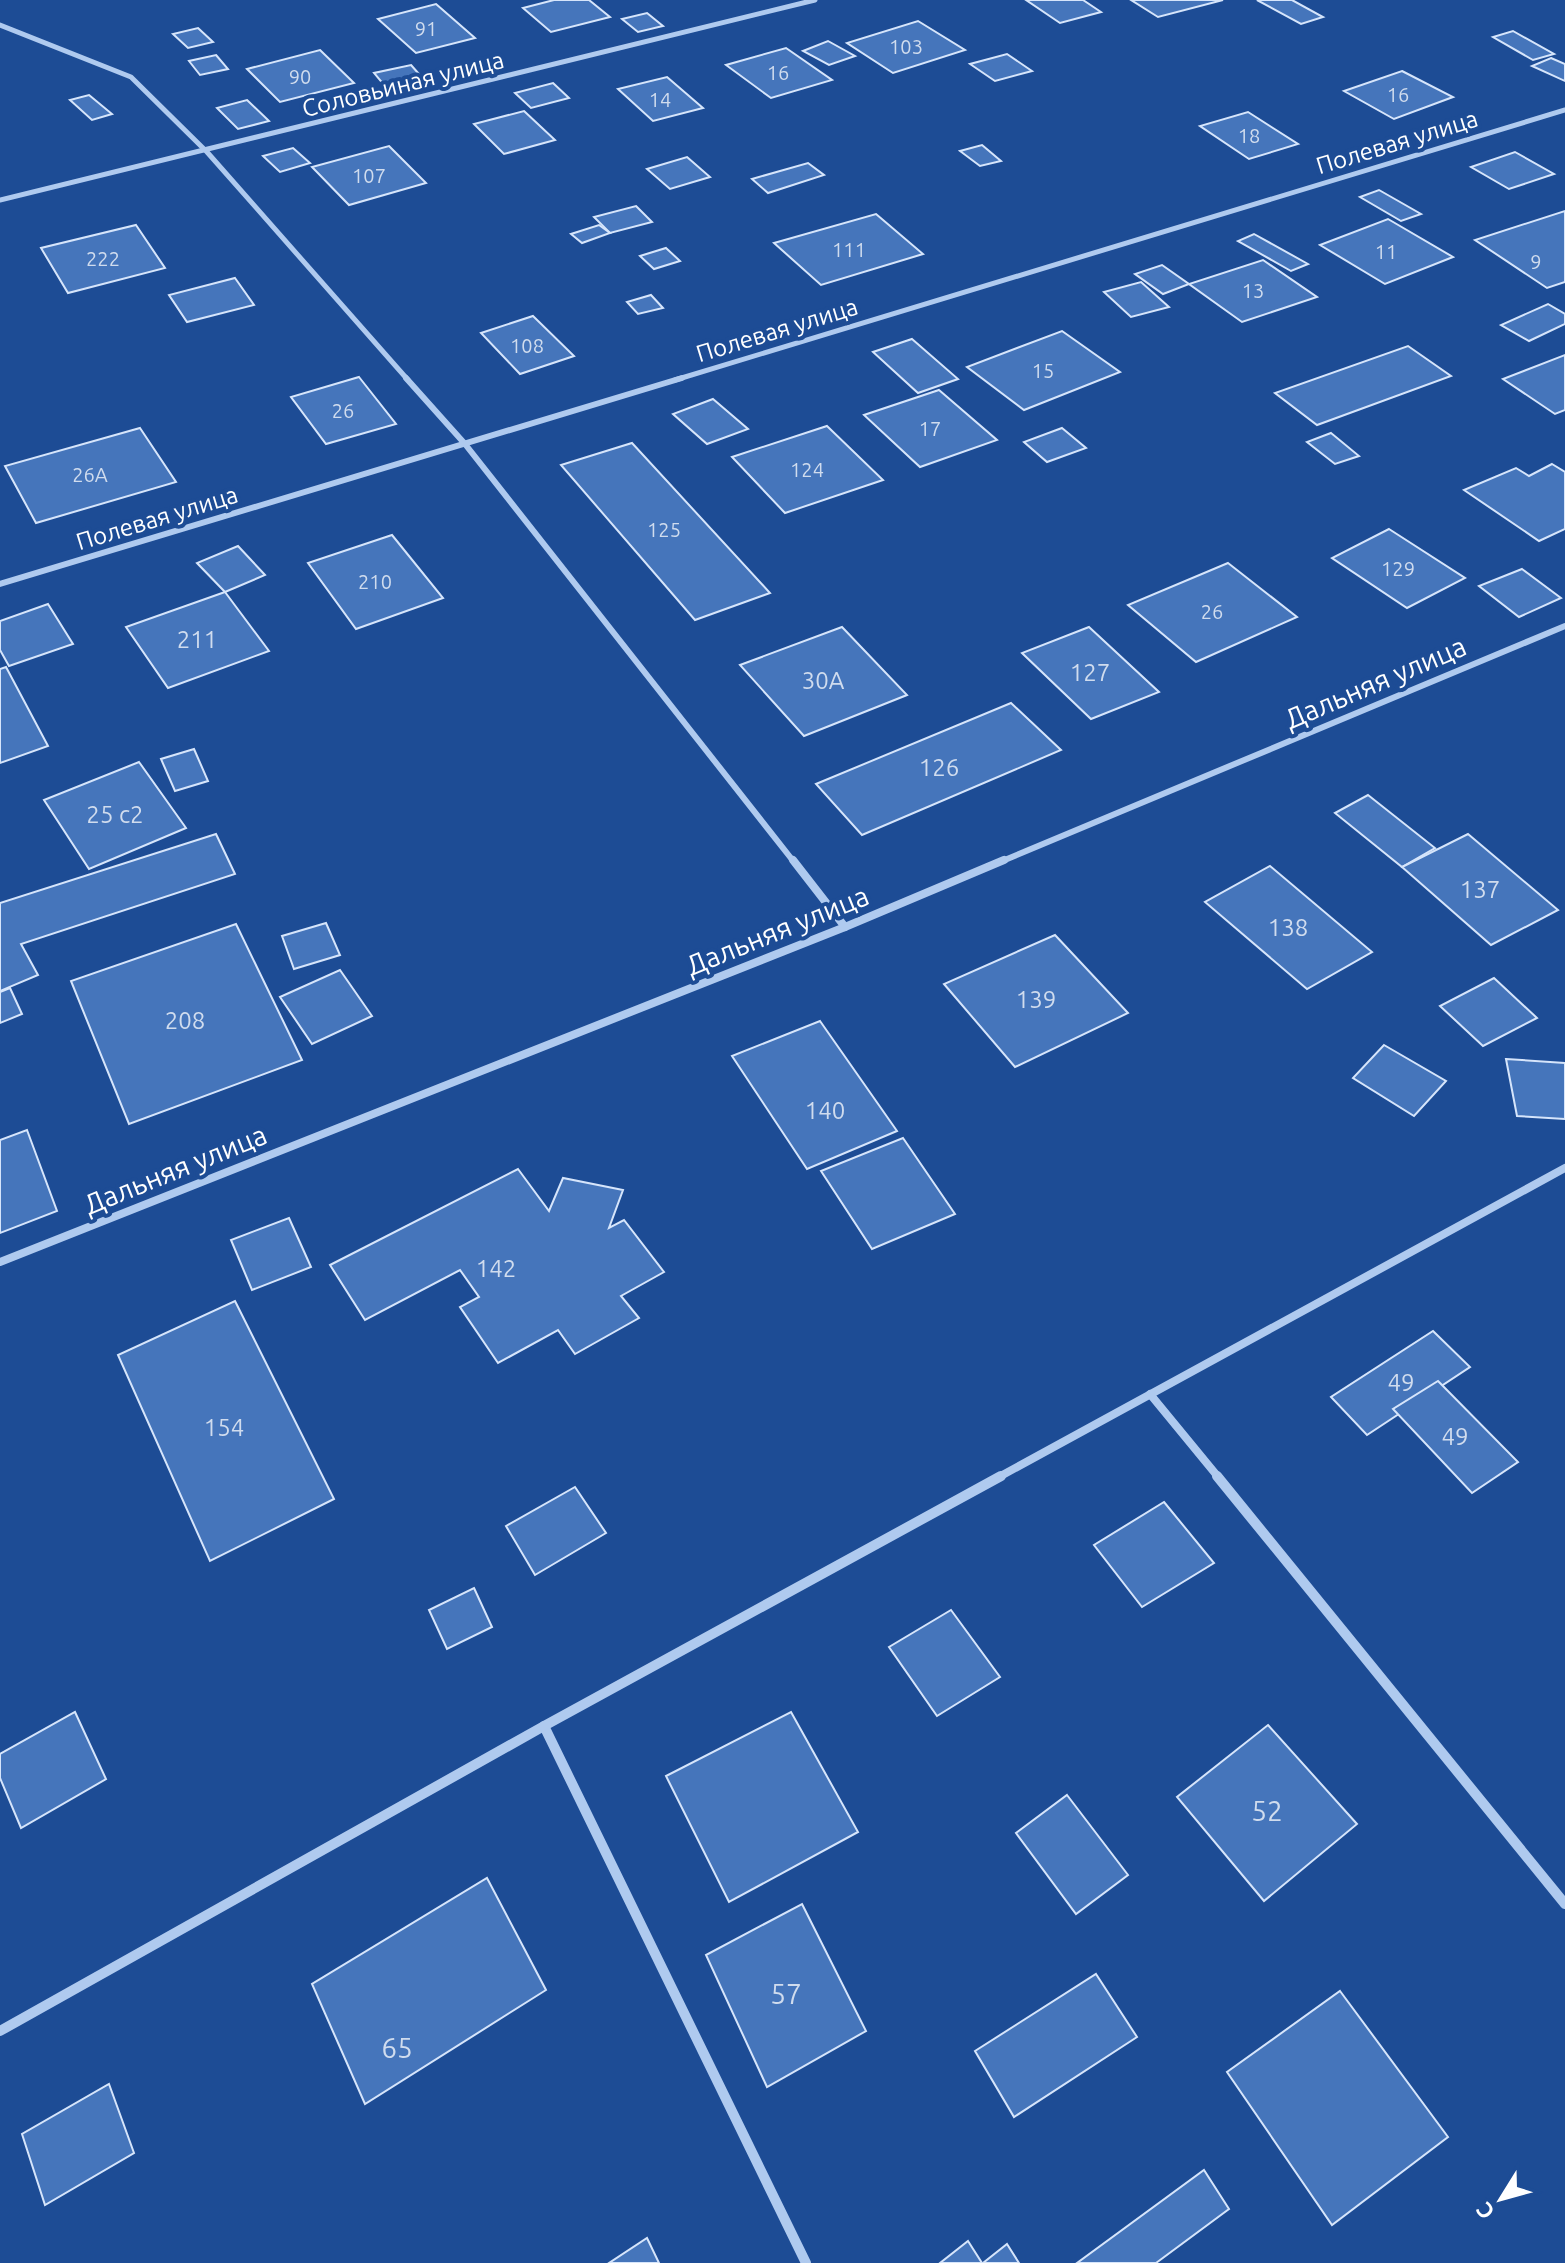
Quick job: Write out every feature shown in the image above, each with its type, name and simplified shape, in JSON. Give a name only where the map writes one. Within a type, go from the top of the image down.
[{"type":"street","name":"Соловьиная улица","points":[[0,200],[207,152],[815,0]]},
{"type":"street","points":[[0,25],[131,77],[207,152],[465,444],[845,927]]},
{"type":"street","name":"Полевая улица","points":[[0,584],[1565,110]]},
{"type":"street","name":"Дальняя улица","points":[[0,1262],[845,927],[1565,626]]},
{"type":"street","points":[[0,2031],[544,1726],[1565,1168]]},
{"type":"street","points":[[1150,1394],[1565,1904]]},
{"type":"street","points":[[544,1726],[806,2263]]},
{"type":"building","points":[[554,0],[589,0],[610,17],[551,32],[523,8]]},
{"type":"building","points":[[1026,0],[1083,0],[1101,12],[1060,23]]},
{"type":"building","points":[[1131,0],[1223,0],[1158,17]]},
{"type":"building","points":[[1257,0],[1292,0],[1323,17],[1301,24]]},
{"type":"building","points":[[436,4],[475,38],[416,53],[378,19]]},
{"type":"building","points":[[647,13],[663,26],[638,32],[622,19]]},
{"type":"building","points":[[918,21],[965,50],[893,73],[847,43]]},
{"type":"building","points":[[198,28],[213,42],[188,48],[173,34]]},
{"type":"building","points":[[1513,31],[1554,54],[1533,60],[1493,37]]},
{"type":"building","points":[[828,41],[855,56],[829,65],[803,51]]},
{"type":"building","points":[[786,48],[832,80],[771,98],[726,65]]},
{"type":"building","points":[[320,50],[354,83],[280,102],[247,69]]},
{"type":"building","points":[[1007,54],[1032,71],[995,81],[970,64]]},
{"type":"building","points":[[216,55],[228,69],[200,75],[189,61]]},
{"type":"building","points":[[1551,58],[1565,64],[1565,81],[1532,66]]},
{"type":"building","points":[[411,65],[426,82],[389,91],[374,73]]},
{"type":"building","points":[[1402,71],[1453,97],[1394,119],[1344,91]]},
{"type":"building","points":[[667,77],[703,108],[653,121],[618,89]]},
{"type":"building","points":[[553,83],[569,98],[531,108],[515,93]]},
{"type":"building","points":[[89,95],[112,114],[92,120],[70,100]]},
{"type":"building","points":[[247,100],[269,121],[238,129],[217,108]]},
{"type":"building","points":[[524,111],[555,140],[504,154],[474,124]]},
{"type":"building","points":[[1248,112],[1298,144],[1249,159],[1200,126]]},
{"type":"building","points":[[982,145],[1001,161],[980,166],[960,151]]},
{"type":"building","points":[[389,146],[426,183],[349,205],[312,167]]},
{"type":"building","points":[[293,148],[310,163],[280,172],[263,156]]},
{"type":"building","points":[[1515,152],[1554,174],[1509,189],[1471,167]]},
{"type":"building","points":[[687,157],[710,177],[670,189],[647,169]]},
{"type":"building","points":[[808,163],[824,175],[768,193],[752,179]]},
{"type":"building","points":[[1379,190],[1421,214],[1401,221],[1360,197]]},
{"type":"building","points":[[636,206],[652,222],[610,233],[594,217]]},
{"type":"building","points":[[1565,211],[1565,282],[1547,288],[1475,240]]},
{"type":"building","points":[[876,214],[923,254],[821,285],[774,243]]},
{"type":"building","points":[[1388,219],[1453,257],[1385,284],[1320,245]]},
{"type":"building","points":[[136,225],[165,268],[68,293],[41,248]]},
{"type":"building","points":[[599,225],[610,233],[582,243],[571,234]]},
{"type":"building","points":[[1254,234],[1308,264],[1291,271],[1238,241]]},
{"type":"building","points":[[666,248],[680,261],[654,269],[640,256]]},
{"type":"building","points":[[1263,260],[1317,297],[1242,322],[1189,284]]},
{"type":"building","points":[[1162,265],[1189,284],[1163,294],[1135,274]]},
{"type":"building","points":[[235,278],[254,305],[187,322],[169,295]]},
{"type":"building","points":[[1141,282],[1169,307],[1131,317],[1104,292]]},
{"type":"building","points":[[651,295],[663,308],[638,314],[627,302]]},
{"type":"building","points":[[1548,304],[1565,314],[1565,324],[1529,341],[1501,325]]},
{"type":"building","points":[[533,316],[574,356],[520,374],[481,333]]},
{"type":"building","points":[[1062,331],[1120,372],[1024,410],[967,367]]},
{"type":"building","points":[[912,339],[958,379],[918,393],[873,352]]},
{"type":"building","points":[[1408,346],[1451,376],[1317,425],[1275,393]]},
{"type":"building","points":[[1565,355],[1565,410],[1555,414],[1503,379]]},
{"type":"building","points":[[359,377],[396,424],[326,444],[291,397]]},
{"type":"building","points":[[939,390],[997,440],[920,467],[864,415]]},
{"type":"building","points":[[713,399],[748,429],[707,444],[673,414]]},
{"type":"building","points":[[827,426],[883,480],[785,513],[732,457]]},
{"type":"building","points":[[140,428],[176,482],[36,523],[5,466]]},
{"type":"building","points":[[1062,428],[1086,448],[1047,462],[1024,442]]},
{"type":"building","points":[[1331,433],[1359,456],[1335,464],[1307,442]]},
{"type":"building","points":[[632,443],[770,593],[695,620],[561,465]]},
{"type":"building","points":[[1552,464],[1565,472],[1565,529],[1539,541],[1464,490],[1516,468],[1529,476]]},
{"type":"building","points":[[1389,529],[1465,578],[1407,608],[1332,558]]},
{"type":"building","points":[[392,535],[443,598],[356,629],[308,563]]},
{"type":"building","points":[[238,546],[265,575],[225,592],[197,563]]},
{"type":"building","points":[[1228,563],[1297,617],[1196,662],[1128,605]]},
{"type":"building","points":[[1522,569],[1561,598],[1519,617],[1479,586]]},
{"type":"building","points":[[225,592],[269,651],[168,688],[126,627]]},
{"type":"building","points":[[48,604],[73,644],[9,666],[0,650],[0,621]]},
{"type":"building","points":[[842,627],[907,695],[804,736],[740,665]]},
{"type":"building","points":[[1089,627],[1159,692],[1091,719],[1022,653]]},
{"type":"building","points":[[6,667],[48,746],[0,763],[0,669]]},
{"type":"building","points":[[1011,703],[1061,750],[862,835],[816,784]]},
{"type":"building","points":[[194,749],[208,781],[175,791],[161,759]]},
{"type":"building","points":[[139,762],[186,828],[89,869],[44,800]]},
{"type":"building","points":[[1368,795],[1435,848],[1402,867],[1335,813]]},
{"type":"building","points":[[216,834],[235,874],[21,944],[38,975],[0,991],[0,903]]},
{"type":"building","points":[[1468,834],[1558,910],[1491,945],[1402,867]]},
{"type":"building","points":[[1270,866],[1372,952],[1307,989],[1205,902]]},
{"type":"building","points":[[326,923],[340,955],[294,969],[282,936]]},
{"type":"building","points":[[236,924],[302,1060],[129,1124],[71,981]]},
{"type":"building","points":[[1055,935],[1128,1013],[1015,1067],[944,984]]},
{"type":"building","points":[[340,970],[372,1016],[312,1044],[280,997]]},
{"type":"building","points":[[1494,978],[1537,1018],[1483,1046],[1440,1006]]},
{"type":"building","points":[[10,988],[22,1014],[0,1023],[0,992]]},
{"type":"building","points":[[820,1021],[897,1131],[807,1169],[732,1056]]},
{"type":"building","points":[[1384,1045],[1446,1081],[1414,1116],[1353,1078]]},
{"type":"building","points":[[1506,1059],[1565,1063],[1565,1119],[1517,1116]]},
{"type":"building","points":[[27,1130],[57,1211],[0,1233],[0,1140]]},
{"type":"building","points":[[903,1138],[955,1214],[872,1249],[821,1171]]},
{"type":"building","points":[[518,1169],[549,1211],[563,1178],[623,1190],[609,1228],[624,1220],[664,1272],[621,1296],[639,1318],[575,1354],[558,1330],[498,1363],[460,1307],[479,1297],[460,1270],[365,1320],[330,1265]]},
{"type":"building","points":[[289,1218],[311,1267],[252,1290],[231,1240]]},
{"type":"building","points":[[235,1301],[334,1499],[210,1561],[118,1355]]},
{"type":"building","points":[[1433,1331],[1470,1367],[1367,1435],[1331,1397]]},
{"type":"building","points":[[1438,1381],[1518,1462],[1472,1493],[1393,1409]]},
{"type":"building","points":[[575,1487],[606,1533],[535,1575],[506,1526]]},
{"type":"building","points":[[1164,1502],[1214,1563],[1142,1607],[1094,1545]]},
{"type":"building","points":[[474,1588],[492,1627],[447,1649],[429,1610]]},
{"type":"building","points":[[951,1610],[1000,1677],[937,1716],[889,1647]]},
{"type":"building","points":[[75,1712],[106,1779],[21,1828],[0,1778],[0,1754]]},
{"type":"building","points":[[791,1712],[858,1832],[729,1902],[666,1776]]},
{"type":"building","points":[[1268,1725],[1357,1824],[1264,1901],[1177,1797]]},
{"type":"building","points":[[1067,1795],[1128,1875],[1076,1914],[1016,1833]]},
{"type":"building","points":[[487,1878],[546,1990],[365,2104],[312,1984]]},
{"type":"building","points":[[802,1904],[866,2031],[767,2087],[706,1955]]},
{"type":"building","points":[[1096,1974],[1137,2037],[1014,2117],[975,2051]]},
{"type":"building","points":[[1340,1991],[1448,2137],[1332,2225],[1227,2072]]},
{"type":"building","points":[[109,2084],[134,2153],[45,2205],[22,2134]]},
{"type":"building","points":[[1204,2170],[1229,2209],[1156,2263],[1077,2263]]},
{"type":"building","points":[[647,2238],[659,2263],[609,2263]]},
{"type":"building","points":[[968,2241],[982,2263],[940,2263]]},
{"type":"building","points":[[1007,2244],[1019,2263],[983,2263]]}]
